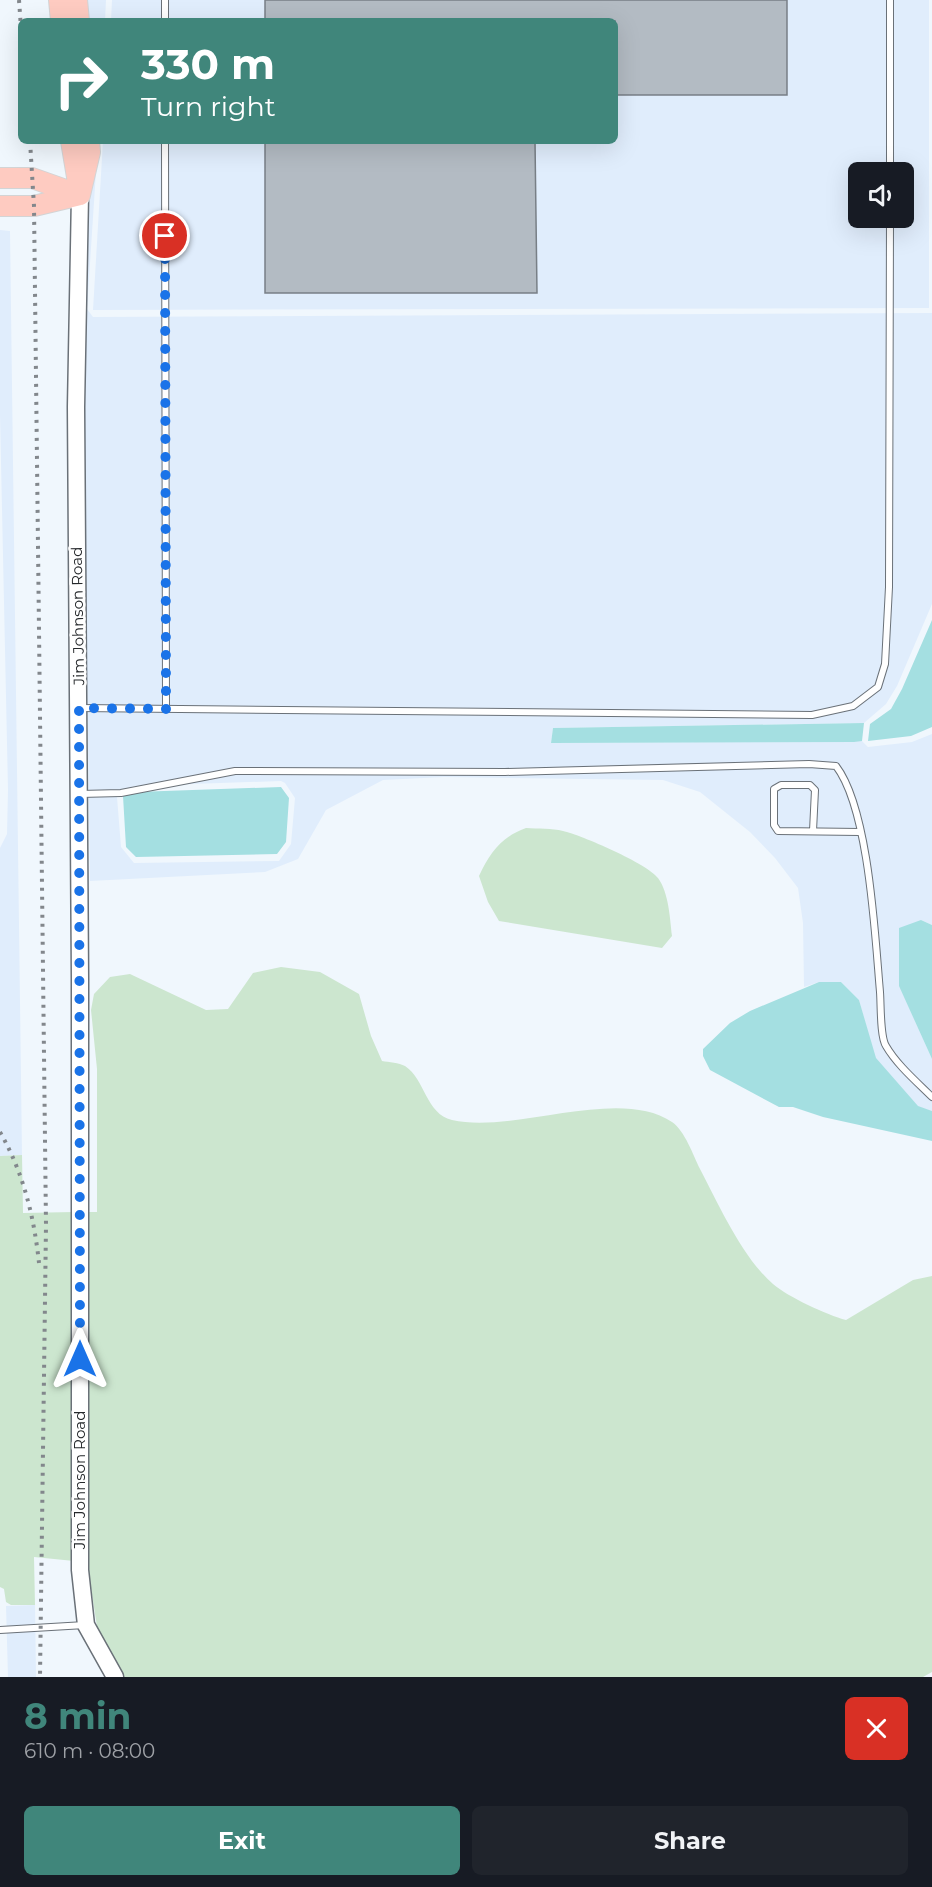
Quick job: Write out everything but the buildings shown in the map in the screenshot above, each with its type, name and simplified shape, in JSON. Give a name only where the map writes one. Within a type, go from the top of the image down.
[{"type":"main road","points":[[59,0],[61,18]]},
{"type":"main road","points":[[77,0],[79,18]]},
{"type":"main road","name":"Jim Johnson Road","points":[[72,144],[80,195]]},
{"type":"main road","name":"Jim Johnson Road","points":[[80,195],[90,152],[89,144]]},
{"type":"main road","points":[[0,178],[32,178],[80,195]]},
{"type":"main road","points":[[0,206],[34,206],[80,195]]},
{"type":"street","name":"Jim Johnson Road","points":[[80,195],[76,407],[79,708],[80,1550],[86,1625],[115,1677]]},
{"type":"lane","points":[[165,0],[165,18]]},
{"type":"lane","points":[[890,0],[890,162]]},
{"type":"lane","points":[[165,144],[166,709]]},
{"type":"lane","points":[[79,708],[812,715],[853,706],[878,687],[885,664],[889,587],[890,228]]},
{"type":"lane","points":[[79,794],[121,793],[235,771],[505,772],[809,764],[836,766],[845,778],[853,798],[860,832],[875,936],[885,1045],[932,1097]]},
{"type":"lane","points":[[813,831],[815,790],[810,785],[782,785],[774,789],[774,825],[778,831],[860,832]]},
{"type":"lane","points":[[0,1630],[86,1625]]},
{"type":"shaded area","points":[[84,0],[106,0],[105,18],[86,18]]},
{"type":"shaded area","points":[[112,0],[929,0],[929,308],[93,310],[103,144],[618,144],[618,18],[111,18]]},
{"type":"shaded area","points":[[97,144],[87,309],[93,317],[932,313],[932,604],[897,686],[886,704],[864,723],[553,728],[551,743],[862,741],[868,747],[912,742],[932,734],[932,925],[921,920],[899,985],[932,1059],[932,1111],[918,1107],[875,1058],[859,1000],[841,982],[819,982],[804,987],[803,923],[798,888],[775,858],[750,832],[700,792],[663,780],[444,777],[383,780],[326,810],[298,859],[265,872],[90,881],[83,407],[88,200]],"holes":[[[281,781],[285,783],[295,798],[291,844],[279,861],[134,863],[121,847],[117,797],[121,790],[135,786]]]},
{"type":"shaded area","points":[[0,230],[10,231],[22,1155],[0,1156],[0,848],[7,834],[8,790],[0,415]]},
{"type":"shaded area","points":[[35,1605],[36,1677],[8,1677],[6,1606]]},
{"type":"green space","points":[[526,828],[554,829],[572,834],[613,851],[652,872],[665,891],[672,936],[662,948],[499,921],[488,902],[479,876],[497,847],[510,836]]},
{"type":"green space","points":[[281,967],[320,972],[359,994],[371,1036],[382,1061],[405,1066],[417,1079],[436,1111],[452,1120],[477,1123],[595,1109],[624,1108],[650,1112],[672,1122],[685,1137],[723,1214],[751,1260],[773,1284],[808,1305],[846,1320],[913,1280],[932,1276],[932,1672],[923,1677],[123,1677],[98,1633],[87,1562],[87,1212],[97,1212],[97,1069],[91,1010],[94,994],[110,977],[130,974],[206,1010],[228,1009],[253,973]]},
{"type":"green space","points":[[22,1155],[23,1213],[74,1212],[74,1561],[34,1557],[35,1605],[11,1605],[6,1602],[4,1589],[0,1587],[0,1156]]},
{"type":"water","points":[[932,620],[932,727],[911,736],[868,741],[870,724],[891,709]]},
{"type":"water","points":[[864,723],[862,741],[854,742],[551,743],[553,728]]},
{"type":"water","points":[[281,787],[289,798],[286,842],[277,854],[136,857],[126,847],[123,796],[136,792]]},
{"type":"water","points":[[921,920],[932,925],[932,1059],[899,986],[899,928]]},
{"type":"water","points":[[819,982],[841,982],[859,1000],[876,1058],[918,1106],[932,1111],[932,1141],[823,1117],[793,1107],[779,1107],[710,1070],[703,1056],[703,1049],[730,1023],[750,1011]]},
{"type":"railway","points":[[19,0],[20,18]]},
{"type":"railway","points":[[30,144],[34,206],[46,1225],[40,1677]]},
{"type":"railway","points":[[0,1132],[15,1163],[26,1195],[39,1263]]},
{"type":"route","points":[[80,1359],[79,708],[166,709],[165,236]]}]
